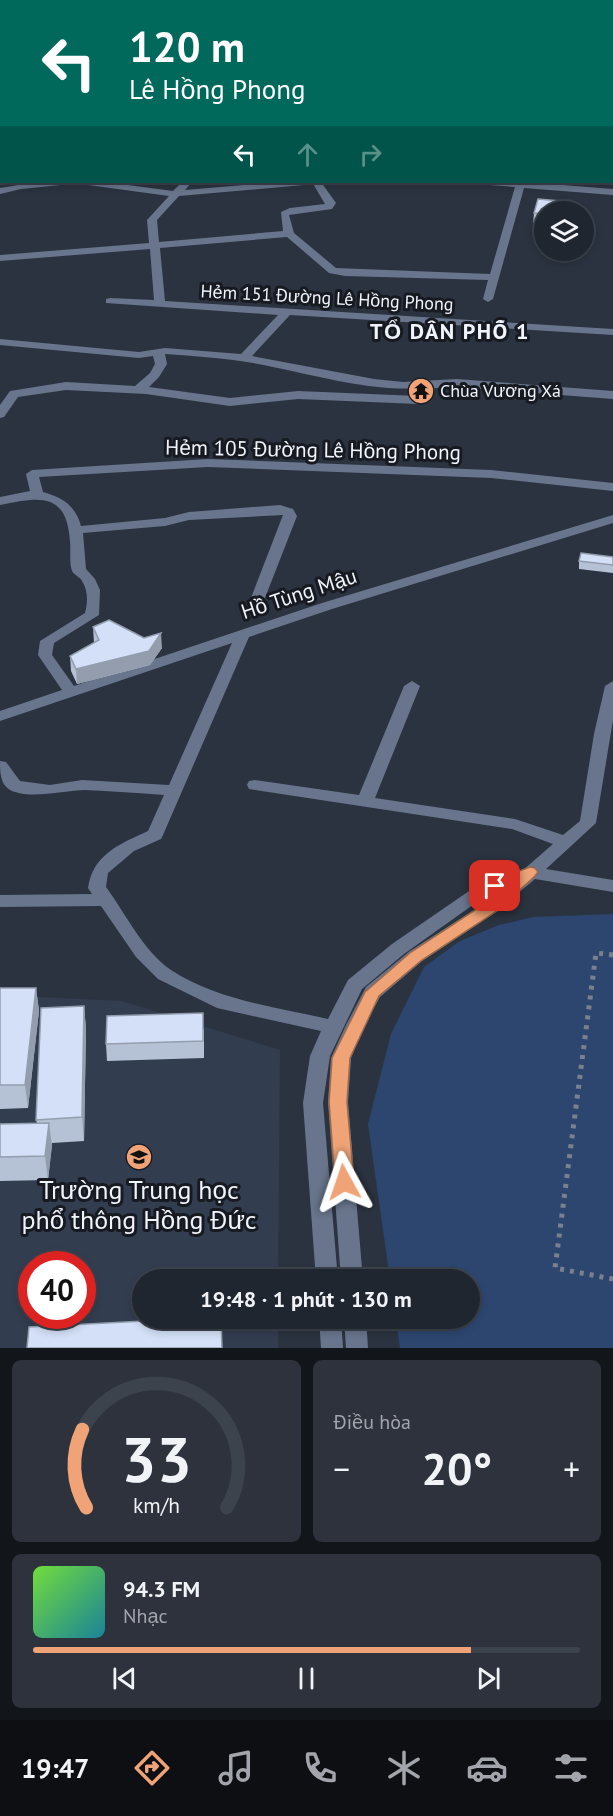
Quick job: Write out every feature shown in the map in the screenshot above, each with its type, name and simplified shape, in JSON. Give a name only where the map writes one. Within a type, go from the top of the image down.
[{"type":"street","points":[[0,191],[51,183]]},
{"type":"street","points":[[95,183],[174,194],[293,183]]},
{"type":"street","points":[[160,305],[152,220],[186,183]]},
{"type":"street","points":[[318,183],[331,205],[329,207],[284,214],[289,234],[338,272],[494,277]]},
{"type":"street","points":[[488,299],[520,183],[613,192]]},
{"type":"street","points":[[0,258],[289,234]]},
{"type":"street","name":"Hẻm 151 Đường Lê Hồng Phong","points":[[110,301],[613,332]]},
{"type":"street","points":[[243,358],[287,312]]},
{"type":"street","points":[[0,342],[138,355],[157,351],[206,353],[374,383],[403,386],[457,383],[613,395]]},
{"type":"street","points":[[139,389],[155,375],[161,364],[157,351]]},
{"type":"street","points":[[0,414],[14,394],[66,386],[139,389],[230,402],[298,395],[418,400],[425,399],[430,384]]},
{"type":"street","name":"Hẻm 105 Đường Lê Hồng Phong","points":[[37,494],[32,474],[208,463],[491,474],[613,487]]},
{"type":"street","points":[[0,501],[37,494],[59,501],[71,514],[76,530],[79,570],[89,577],[96,600],[92,615],[46,641],[45,654],[71,692]]},
{"type":"street","points":[[76,530],[165,522],[189,516],[280,509],[288,512],[290,516],[256,603]]},
{"type":"street","name":"Hồ Tùng Mậu","points":[[0,716],[327,606],[613,519]]},
{"type":"street","points":[[243,634],[155,834],[128,847],[105,864],[97,881],[103,898],[142,952],[164,974],[224,1003],[333,1027]]},
{"type":"street","points":[[365,801],[412,686]]},
{"type":"street","points":[[351,1269],[338,1102],[341,1058],[355,1025],[373,992],[416,956],[491,907],[588,824],[602,734],[613,686]]},
{"type":"street","points":[[0,766],[15,786],[50,790],[82,785],[102,785],[174,790]]},
{"type":"street","points":[[255,785],[515,824],[565,842]]},
{"type":"street","points":[[326,1269],[314,1103],[320,1056],[355,985],[398,949],[478,893],[530,872],[613,886]]},
{"type":"street","points":[[0,901],[103,898]]},
{"type":"street","points":[[331,1329],[332,1348]]},
{"type":"street","points":[[356,1329],[357,1348]]},
{"type":"path","points":[[613,955],[596,953],[555,1268],[613,1279]]},
{"type":"shaded area","points":[[613,914],[613,1348],[400,1348],[397,1329],[480,1329],[480,1269],[389,1269],[368,1124],[391,1034],[424,967],[460,941],[499,925],[533,917]]},
{"type":"shaded area","name":"Trường Trung học phổ thông Hồng Đức","points":[[0,995],[122,1001],[280,1050],[278,1269],[132,1269],[132,1329],[278,1329],[278,1348],[0,1348]]},
{"type":"building","points":[[538,199],[560,201],[537,201]]},
{"type":"building","points":[[581,553],[613,557],[613,565],[579,561]]},
{"type":"building","points":[[109,620],[144,638],[161,633],[149,651],[76,669],[70,656],[99,640],[93,627]]},
{"type":"building","points":[[0,988],[36,988],[25,1085],[0,1085]]},
{"type":"building","points":[[84,1006],[82,1117],[36,1120],[41,1008]]},
{"type":"building","points":[[203,1013],[203,1041],[106,1044],[107,1016]]},
{"type":"building","points":[[49,1123],[45,1156],[0,1157],[0,1124]]},
{"type":"building","points":[[132,1322],[132,1329],[221,1329],[222,1348],[27,1348],[29,1329],[96,1329],[96,1324]]},
{"type":"place","name":"Chùa Vương Xá","points":[[421,391]]},
{"type":"place","name":"Trường Trung học phổ thông Hồng Đức","points":[[139,1157]]},
{"type":"district","name":"TỔ DÂN PHỐ 1","points":[[450,331]]},
{"type":"route","points":[[344,1182],[338,1102],[341,1058],[355,1025],[373,992],[416,956],[491,907],[530,872],[495,886]]}]
